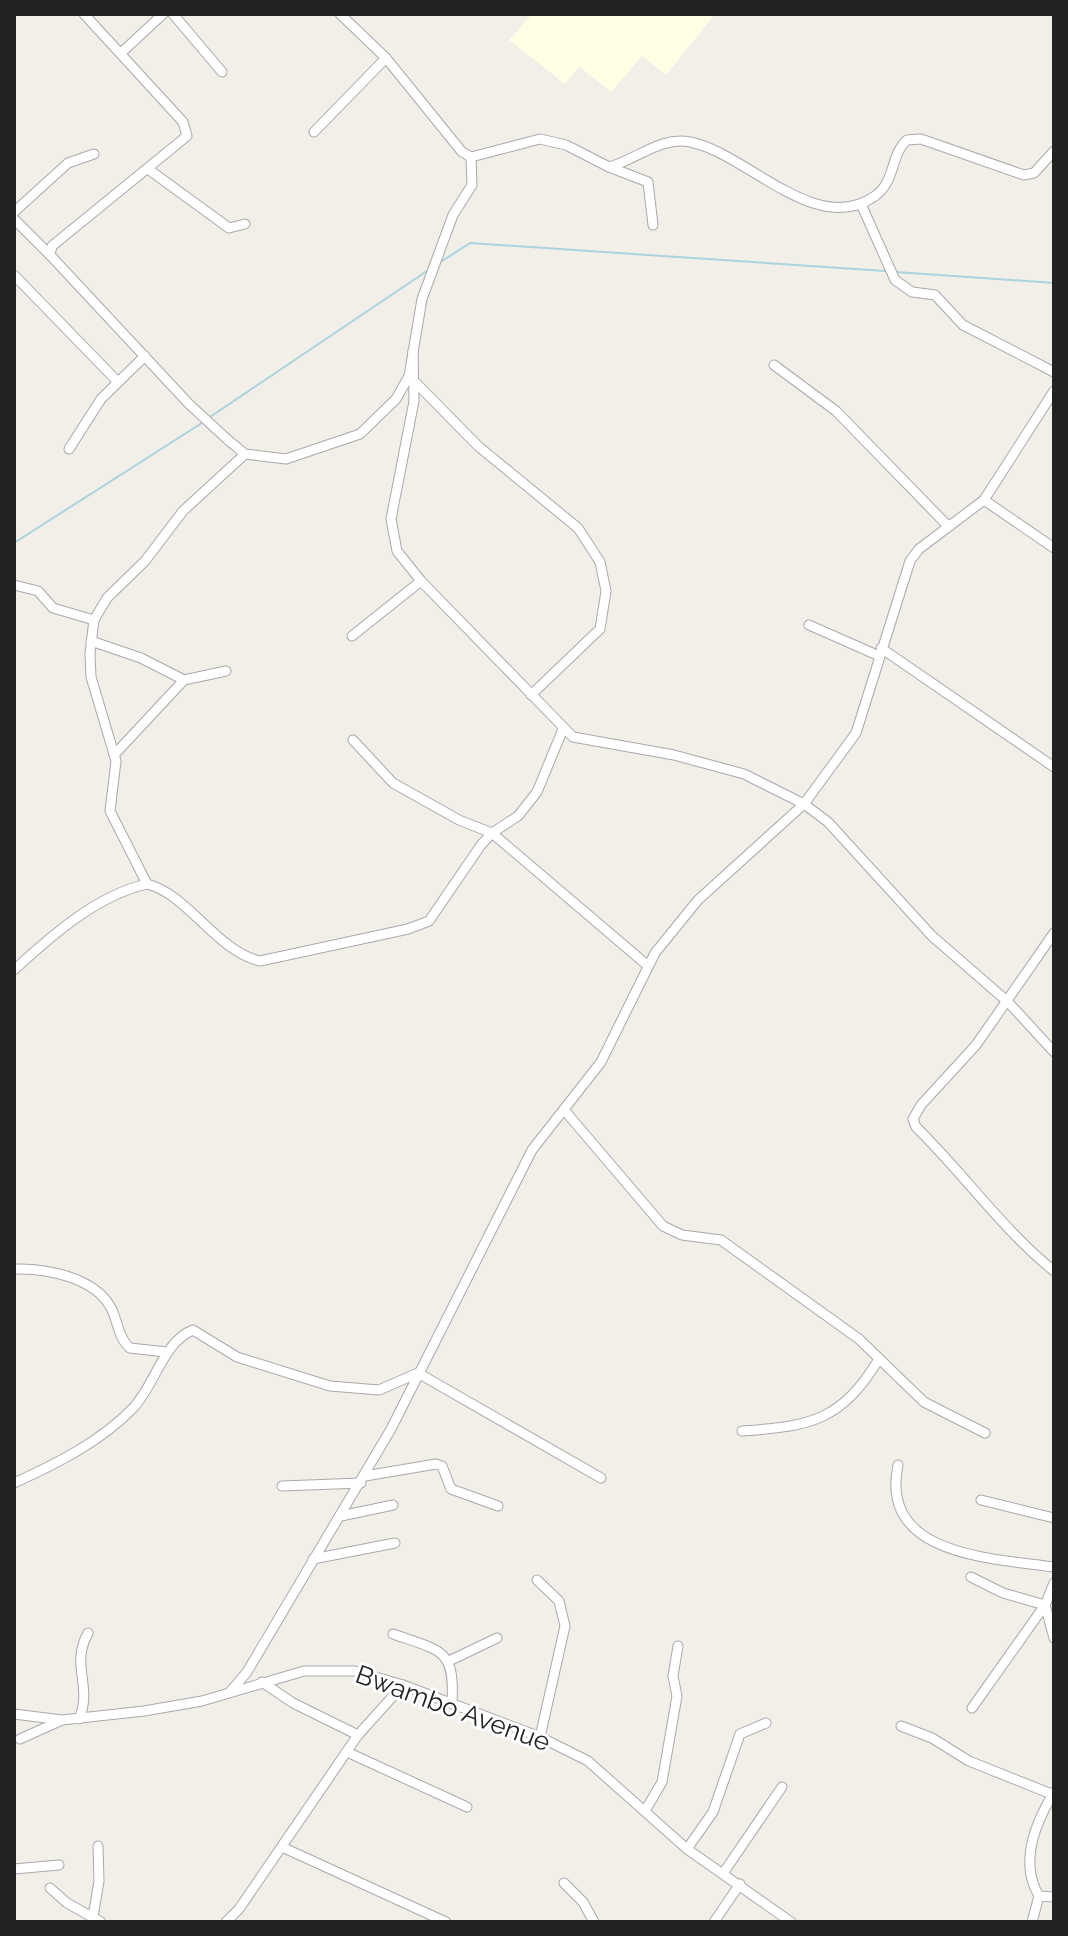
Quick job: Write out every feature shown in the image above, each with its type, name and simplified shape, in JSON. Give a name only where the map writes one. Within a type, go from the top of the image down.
[{"type":"street","points":[[50,255],[52,246],[184,141],[187,131],[84,14]]},
{"type":"street","points":[[121,53],[163,14]]},
{"type":"street","points":[[173,14],[222,72]]},
{"type":"street","points":[[340,14],[386,58],[462,152],[471,157],[540,139],[566,145],[648,182],[653,225]]},
{"type":"street","points":[[314,132],[386,58]]},
{"type":"street","points":[[609,167],[666,143],[691,142],[815,203],[839,208],[861,204],[887,185],[898,150],[907,140],[921,139],[1024,175],[1034,173],[1054,151]]},
{"type":"street","points":[[14,212],[74,158],[94,154]]},
{"type":"street","points":[[14,219],[205,421],[245,454],[286,459],[360,434],[396,399],[409,376],[422,299],[445,233],[472,185],[471,157]]},
{"type":"street","points":[[148,169],[229,228],[245,224]]},
{"type":"street","points":[[861,204],[895,280],[912,292],[935,295],[963,325],[1054,372]]},
{"type":"street","points":[[14,275],[117,381]]},
{"type":"street","points":[[413,350],[416,383],[395,488],[392,528],[397,551],[421,581],[563,729],[580,740],[674,755],[744,774],[804,804],[828,822],[932,936],[1008,1002],[1054,1052]]},
{"type":"street","points":[[69,449],[117,381],[145,356]]},
{"type":"street","points":[[774,365],[836,411],[948,526]]},
{"type":"street","points":[[416,383],[478,446],[585,534],[600,562],[606,591],[600,629],[531,695]]},
{"type":"street","points":[[230,1692],[247,1672],[363,1479],[532,1150],[601,1062],[647,965],[698,900],[804,804],[856,733],[910,561],[948,526],[984,500],[1054,391]]},
{"type":"street","points":[[245,454],[183,511],[145,561],[107,598],[94,620],[91,677],[114,755],[110,811],[147,884],[165,894],[250,959],[268,960],[408,929],[429,921],[492,833],[518,816],[537,792],[563,729]]},
{"type":"street","points":[[984,500],[1054,548]]},
{"type":"street","points":[[352,636],[421,581]]},
{"type":"street","points":[[14,585],[38,591],[53,608],[94,620]]},
{"type":"street","points":[[809,625],[879,652],[1054,767]]},
{"type":"street","points":[[91,641],[141,658],[184,680]]},
{"type":"street","points":[[114,755],[184,680],[226,671]]},
{"type":"street","points":[[353,740],[393,783],[459,820],[492,833],[647,965]]},
{"type":"street","points":[[14,970],[49,938],[91,909],[147,884]]},
{"type":"street","points":[[1054,933],[976,1045],[921,1105],[913,1119],[916,1127],[963,1173],[1009,1232],[1054,1271]]},
{"type":"street","points":[[565,1111],[663,1226],[682,1235],[721,1240],[859,1339],[924,1402],[985,1433]]},
{"type":"street","points":[[14,1269],[53,1273],[79,1282],[107,1301],[122,1338],[130,1348],[166,1352]]},
{"type":"street","points":[[14,1483],[77,1451],[126,1415],[161,1369],[166,1352],[193,1330],[225,1353],[330,1386],[379,1390],[418,1373]]},
{"type":"street","points":[[742,1431],[806,1423],[827,1415],[856,1394],[879,1359]]},
{"type":"street","points":[[418,1373],[601,1478]]},
{"type":"street","points":[[282,1486],[363,1479],[436,1464],[442,1466],[451,1489],[498,1506]]},
{"type":"street","points":[[898,1465],[894,1491],[896,1504],[901,1516],[919,1532],[967,1553],[1054,1567]]},
{"type":"street","points":[[981,1500],[1054,1518]]},
{"type":"street","points":[[341,1516],[393,1505]]},
{"type":"street","points":[[313,1559],[395,1543]]},
{"type":"street","points":[[971,1577],[1003,1593],[1045,1605]]},
{"type":"street","points":[[537,1580],[559,1601],[565,1626],[540,1737]]},
{"type":"street","points":[[972,1708],[1045,1605],[1054,1583]]},
{"type":"street","points":[[1045,1605],[1054,1638]]},
{"type":"street","points":[[79,1719],[86,1695],[78,1657],[88,1633]]},
{"type":"street","points":[[393,1634],[426,1645],[449,1661],[453,1674],[452,1703]]},
{"type":"street","points":[[449,1661],[497,1638]]},
{"type":"street","points":[[645,1811],[662,1782],[677,1696],[673,1676],[678,1646]]},
{"type":"street","name":"Bwambo Avenue","points":[[14,1714],[79,1719],[181,1706],[262,1682],[330,1668],[355,1671],[452,1703],[540,1737],[588,1761],[687,1849],[724,1872],[791,1922]]},
{"type":"street","points":[[262,1682],[293,1703],[358,1735]]},
{"type":"street","points":[[226,1922],[239,1909],[358,1735],[403,1685]]},
{"type":"street","points":[[20,1739],[62,1720]]},
{"type":"street","points":[[687,1849],[713,1812],[740,1734],[766,1723]]},
{"type":"street","points":[[901,1726],[932,1738],[969,1761],[1054,1794],[1034,1836],[1029,1866],[1039,1896],[1032,1922]]},
{"type":"street","points":[[347,1752],[467,1807]]},
{"type":"street","points":[[724,1872],[782,1787]]},
{"type":"street","points":[[97,1920],[98,1846]]},
{"type":"street","points":[[282,1847],[446,1922]]},
{"type":"street","points":[[14,1869],[59,1865]]},
{"type":"street","points":[[564,1883],[583,1902],[594,1922]]},
{"type":"street","points":[[714,1922],[740,1884]]},
{"type":"street","points":[[50,1888],[97,1920]]},
{"type":"street","points":[[1039,1896],[1054,1897]]},
{"type":"shaded area","points":[[532,14],[715,14],[666,75],[642,56],[611,92],[579,66],[565,84],[509,40]]},
{"type":"waterway","points":[[439,263],[470,243],[885,271]]},
{"type":"waterway","points":[[210,417],[430,269]]},
{"type":"waterway","points":[[896,272],[1054,283]]},
{"type":"waterway","points":[[14,543],[205,421]]}]
